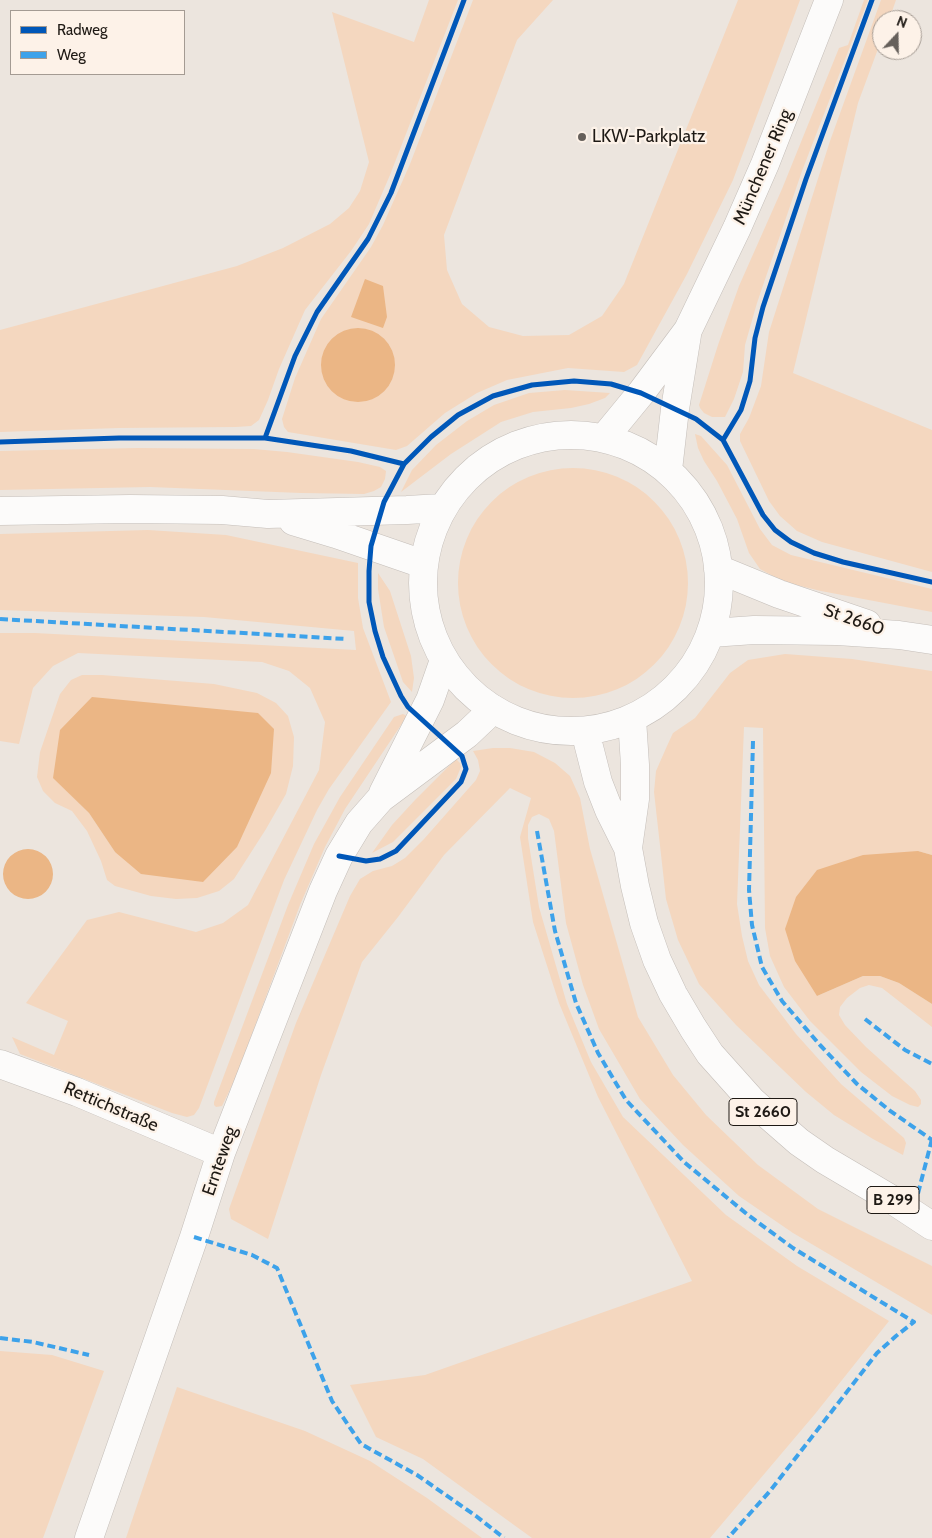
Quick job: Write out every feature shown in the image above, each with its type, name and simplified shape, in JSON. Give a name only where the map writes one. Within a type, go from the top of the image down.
[{"type":"main road","name":"Münchener Ring","points":[[604,438],[641,393],[688,330],[738,228],[829,0]]},
{"type":"main road","name":"Münchener Ring","points":[[668,470],[675,408],[688,330]]},
{"type":"main road","points":[[557,436],[604,438],[643,453],[668,470],[702,512],[714,540],[718,569],[719,595],[716,617],[711,633],[696,662],[677,687],[664,699],[632,719],[600,729],[570,732],[521,723],[491,708],[463,685],[444,660],[434,641],[427,621],[422,589],[423,564],[432,531],[441,508],[467,477],[486,462],[510,448],[530,441],[557,436]]},
{"type":"main road","points":[[0,511],[222,510],[268,514],[441,508]]},
{"type":"main road","points":[[268,514],[336,534],[423,564]]},
{"type":"main road","name":"St 2660","points":[[718,569],[779,594],[899,635]]},
{"type":"main road","name":"St 2660","points":[[711,633],[787,630],[899,635],[932,640]]},
{"type":"main road","name":"Ernteweg","points":[[381,798],[430,700],[444,660]]},
{"type":"main road","name":"Ernteweg","points":[[89,1538],[194,1237],[221,1153],[327,882],[339,856],[359,822],[381,798],[467,734],[485,717],[491,708]]},
{"type":"main road","points":[[628,848],[634,799],[635,765],[632,719]]},
{"type":"main road","points":[[585,731],[598,782],[609,810],[628,848]]},
{"type":"main road","name":"St 2660","points":[[628,848],[644,923],[657,960],[673,994],[701,1041],[730,1078],[775,1122],[819,1156],[852,1176],[932,1212]]},
{"type":"main road","name":"Rettichstraße","points":[[0,1064],[76,1092],[221,1153]]},
{"type":"main road","name":"B 299","points":[[852,1176],[891,1198],[932,1226]]},
{"type":"shaded area","points":[[429,0],[458,0],[390,175],[369,224],[351,251],[305,310],[259,420],[251,426],[236,427],[0,432],[0,330],[237,266],[283,248],[330,224],[349,208],[360,191],[369,162],[332,12],[414,42]]},
{"type":"shaded area","points":[[473,0],[553,0],[517,40],[444,235],[447,270],[462,304],[489,327],[523,336],[569,335],[602,316],[624,284],[738,0],[800,0],[733,180],[687,274],[637,365],[624,372],[568,368],[507,380],[477,393],[445,413],[407,446],[396,450],[288,432],[284,427],[282,419],[295,378],[321,319],[371,247],[383,225],[410,164]]},
{"type":"shaded area","points":[[864,0],[868,0],[802,171],[757,303],[745,345],[743,372],[734,399],[725,417],[712,417],[704,413],[699,405],[739,286],[782,189],[839,48],[848,45]]},
{"type":"shaded area","points":[[881,0],[896,0],[892,10],[877,10]]},
{"type":"shaded area","points":[[872,25],[872,60],[874,60],[858,103],[793,373],[932,430],[932,572],[822,542],[797,531],[780,516],[769,501],[740,441],[740,434],[749,418],[761,386],[769,332],[830,141]]},
{"type":"shaded area","points":[[365,279],[383,286],[387,317],[383,328],[351,317]]},
{"type":"shaded area","points":[[358,328],[372,331],[384,339],[392,351],[395,365],[392,379],[384,391],[372,399],[358,402],[344,399],[332,391],[324,379],[321,365],[324,351],[332,339],[344,331]]},
{"type":"shaded area","points":[[565,390],[610,393],[605,398],[589,404],[533,412],[501,422],[451,454],[401,492],[412,470],[436,445],[467,421],[494,405],[529,393]]},
{"type":"shaded area","points":[[695,434],[701,436],[727,465],[760,529],[772,545],[791,555],[932,589],[932,612],[784,582],[760,569],[749,553],[737,519],[704,461],[698,448]]},
{"type":"shaded area","points":[[137,448],[254,449],[287,452],[358,462],[380,467],[386,471],[381,487],[364,494],[150,487],[0,490],[0,451]]},
{"type":"shaded area","points":[[573,468],[595,470],[617,477],[637,487],[662,510],[669,519],[683,550],[688,583],[686,605],[679,627],[669,647],[646,672],[637,679],[606,693],[573,698],[551,696],[529,689],[509,679],[484,656],[477,647],[463,616],[458,583],[460,561],[467,539],[477,519],[500,494],[509,487],[540,473]]},
{"type":"shaded area","points":[[148,530],[226,535],[358,563],[358,598],[363,628],[391,702],[329,789],[317,810],[284,880],[199,1108],[194,1115],[187,1117],[172,1113],[20,1054],[12,1037],[54,1055],[68,1021],[26,1003],[87,920],[119,912],[196,932],[223,923],[248,905],[319,770],[325,722],[310,688],[289,671],[262,662],[78,653],[53,666],[33,688],[19,744],[0,741],[0,633],[35,633],[356,650],[354,631],[204,617],[0,610],[0,534]]},
{"type":"shaded area","points":[[378,573],[390,591],[411,656],[414,678],[412,692],[403,682],[384,627],[378,589]]},
{"type":"shaded area","points":[[785,654],[852,659],[932,671],[932,855],[918,851],[817,996],[863,976],[880,976],[899,983],[932,1004],[932,1027],[882,988],[869,985],[860,988],[847,998],[840,1007],[839,1015],[845,1025],[866,1047],[915,1091],[921,1100],[921,1104],[918,1107],[892,1096],[861,1072],[810,1021],[784,987],[770,956],[765,928],[763,728],[744,727],[737,904],[748,961],[759,985],[796,1034],[841,1084],[904,1138],[906,1143],[903,1155],[834,1115],[806,1092],[736,1025],[699,984],[678,940],[666,899],[654,792],[656,771],[673,733],[695,718],[730,673],[748,660]]},
{"type":"shaded area","points":[[82,675],[102,675],[214,684],[257,693],[276,703],[288,716],[294,737],[293,766],[286,794],[234,879],[219,891],[197,898],[176,899],[151,896],[115,886],[107,880],[101,861],[87,831],[72,811],[55,803],[43,791],[37,777],[40,752],[60,694],[71,680]],"holes":[[[54,778],[203,882],[115,852],[89,813]]]},
{"type":"shaded area","points":[[92,697],[258,713],[274,729],[271,773],[237,847],[203,882],[141,874],[115,852],[89,813],[53,778],[60,730]]},
{"type":"shaded area","points":[[403,714],[407,716],[345,809],[325,847],[300,905],[236,1077],[222,1106],[216,1107],[214,1102],[288,905],[314,844],[340,797],[394,717]]},
{"type":"shaded area","points":[[510,748],[534,752],[555,763],[570,776],[580,798],[590,849],[638,1017],[673,1075],[706,1115],[758,1165],[818,1209],[932,1266],[932,1315],[793,1233],[739,1196],[683,1145],[640,1099],[599,1029],[583,985],[566,923],[554,831],[549,819],[539,814],[532,817],[528,825],[528,838],[539,907],[567,1004],[591,1062],[623,1117],[726,1215],[797,1266],[889,1321],[815,1414],[710,1538],[532,1538],[423,1459],[376,1437],[350,1385],[425,1375],[692,1281],[598,1097],[559,1003],[533,922],[520,837],[531,798],[510,788],[444,855],[362,962],[321,1075],[268,1239],[231,1219],[229,1209],[296,1023],[350,896],[360,879],[373,871],[392,866],[405,858],[424,839],[476,780],[480,771],[478,760],[473,751]]},
{"type":"shaded area","points":[[456,759],[461,767],[456,779],[393,842],[372,853],[392,825]]},
{"type":"shaded area","points":[[28,849],[37,851],[48,860],[53,874],[51,883],[42,894],[28,899],[19,897],[8,888],[3,874],[5,865],[14,854]]},
{"type":"shaded area","points":[[918,851],[932,855],[932,1004],[899,983],[880,976],[863,976],[817,996],[795,961],[785,929],[796,897],[817,870],[863,855]]},
{"type":"shaded area","points":[[0,1351],[52,1355],[104,1371],[43,1538],[0,1538]]},
{"type":"shaded area","points":[[177,1387],[305,1431],[370,1461],[427,1498],[482,1538],[126,1538]]},
{"type":"marked path","points":[[0,619],[346,639]]},
{"type":"marked path","points":[[753,741],[749,890],[752,925],[762,967],[782,1001],[857,1084],[889,1110],[932,1140]]},
{"type":"marked path","points":[[537,831],[555,931],[576,1003],[598,1053],[626,1100],[684,1162],[748,1215],[793,1248],[914,1322],[877,1353],[770,1491],[728,1538]]},
{"type":"marked path","points":[[865,1019],[905,1050],[932,1064]]},
{"type":"marked path","points":[[915,1205],[932,1139]]},
{"type":"marked path","points":[[194,1237],[252,1255],[277,1268],[332,1401],[361,1444],[417,1475],[504,1538]]},
{"type":"marked path","points":[[0,1338],[33,1342],[89,1355]]},
{"type":"cycle path","points":[[265,438],[295,356],[317,312],[368,239],[391,193],[464,0]]},
{"type":"cycle path","points":[[723,440],[741,410],[750,381],[755,338],[763,307],[806,179],[872,0]]},
{"type":"cycle path","points":[[0,442],[119,438],[265,438],[351,451],[404,464],[431,437],[458,415],[493,396],[532,385],[574,381],[611,384],[641,393],[696,419],[723,440],[763,515],[775,530],[791,542],[814,553],[843,562],[932,582]]},
{"type":"cycle path","points":[[339,856],[366,861],[380,859],[396,851],[461,782],[466,769],[462,756],[408,707],[401,696],[383,657],[369,602],[371,546],[384,502],[404,464]]},
{"type":"place","name":"LKW-Parkplatz","points":[[582,137]]}]
